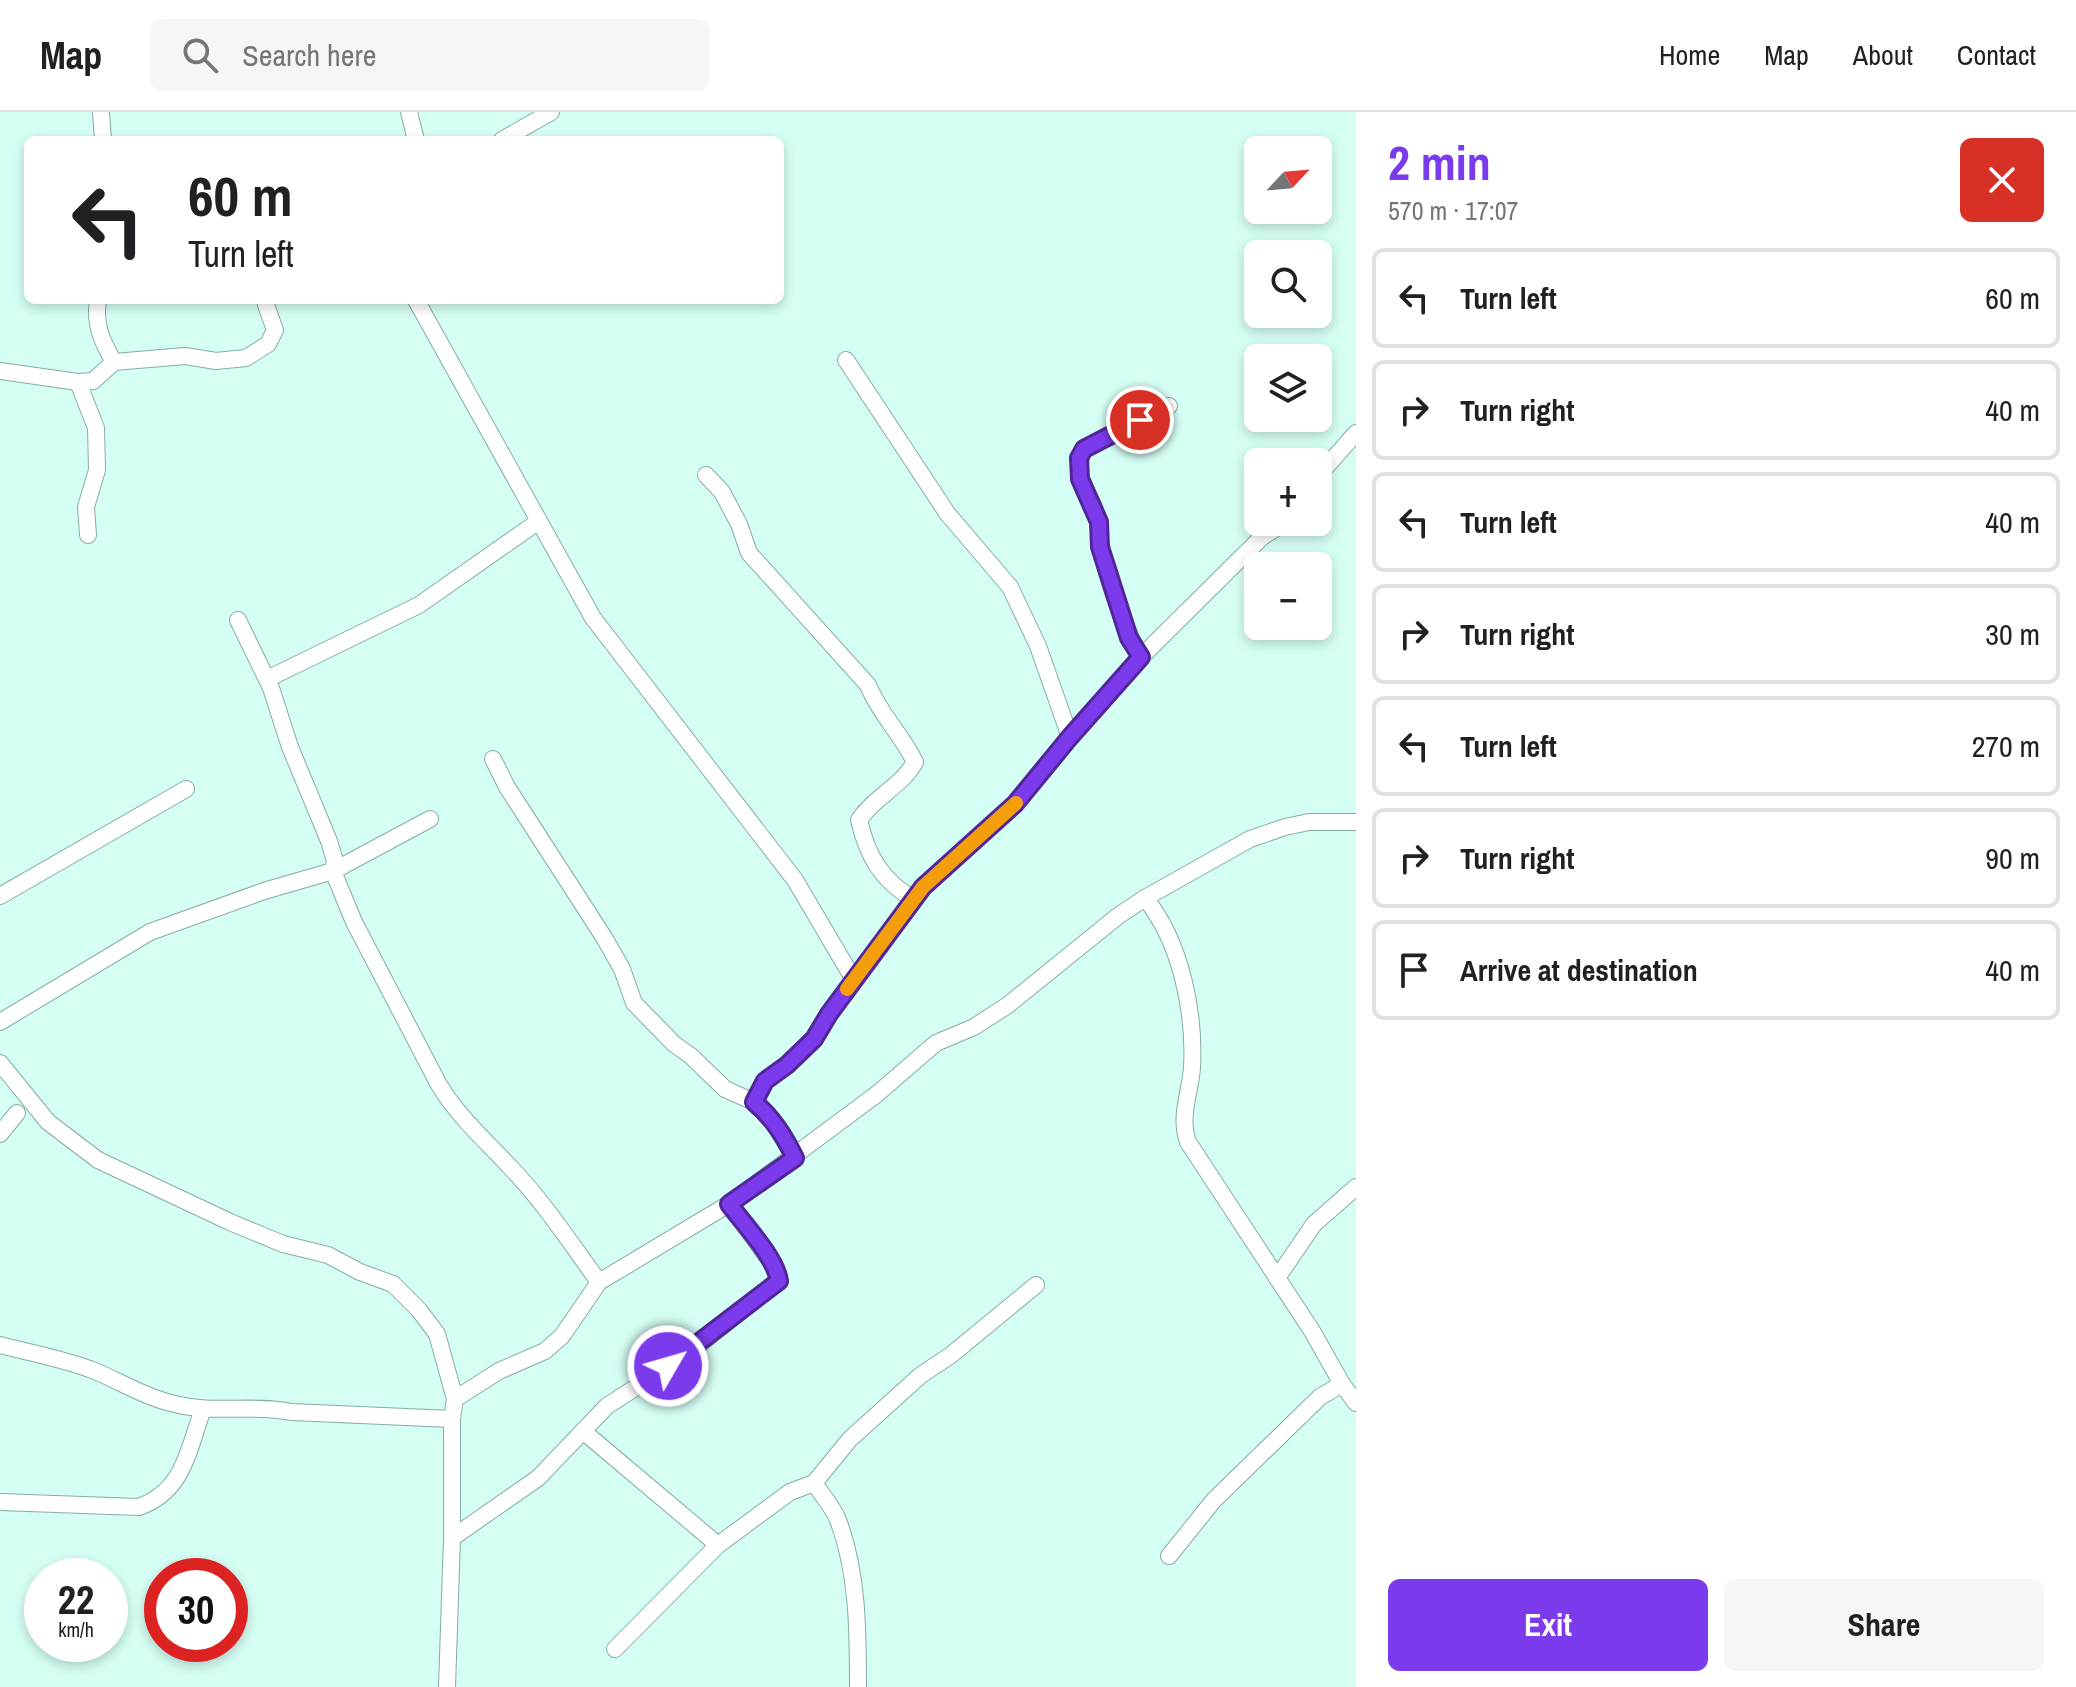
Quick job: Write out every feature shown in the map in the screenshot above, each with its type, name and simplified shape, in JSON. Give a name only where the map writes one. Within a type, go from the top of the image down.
[{"type":"street","points":[[101,112],[103,136]]},
{"type":"street","points":[[409,112],[415,136]]},
{"type":"street","points":[[509,136],[551,112]]},
{"type":"street","points":[[97,304],[101,340],[114,362]]},
{"type":"street","points":[[0,371],[78,382],[93,381],[114,362],[185,356],[216,361],[246,358],[268,344],[275,330],[266,304]]},
{"type":"street","points":[[418,304],[593,618],[795,880],[854,980]]},
{"type":"street","points":[[846,360],[947,513],[1010,587],[1038,646],[1070,737]]},
{"type":"street","points":[[78,382],[96,428],[97,470],[86,507],[88,535]]},
{"type":"street","points":[[1141,657],[1129,638],[1100,547],[1099,522],[1080,479],[1078,467],[1084,449],[1169,406]]},
{"type":"street","points":[[1332,460],[1356,433]]},
{"type":"street","points":[[706,475],[722,492],[739,524],[749,553],[868,685],[873,697],[907,744],[915,762],[908,776],[870,805],[859,820],[863,838],[877,866],[894,888],[914,899]]},
{"type":"street","points":[[267,679],[419,605],[539,521]]},
{"type":"street","points":[[754,1102],[765,1081],[814,1039],[914,899],[941,870],[1015,804],[1141,657],[1264,536]]},
{"type":"street","points":[[238,620],[267,679],[290,747],[329,841],[335,861],[333,871],[354,922],[453,1108],[536,1197],[599,1282]]},
{"type":"street","points":[[493,759],[507,787],[605,939],[622,969],[634,1003],[664,1035],[725,1089],[754,1102],[775,1123],[795,1158]]},
{"type":"street","points":[[0,896],[186,789]]},
{"type":"street","points":[[0,1022],[150,932],[250,895],[333,871],[430,819]]},
{"type":"street","points":[[455,1399],[499,1371],[545,1351],[562,1336],[599,1282],[729,1204],[795,1158],[936,1043],[974,1027],[1008,1005],[1118,916],[1145,898],[1250,839],[1309,822],[1356,822]]},
{"type":"street","points":[[1145,898],[1157,913],[1174,950],[1187,1002],[1192,1068],[1184,1120],[1188,1142],[1356,1403]]},
{"type":"street","points":[[0,1063],[48,1122],[98,1160],[283,1244],[328,1255],[360,1272],[393,1284],[437,1334],[455,1399],[452,1419],[447,1687]]},
{"type":"street","points":[[0,1134],[17,1113]]},
{"type":"street","points":[[1277,1278],[1314,1224],[1356,1187]]},
{"type":"street","points":[[452,1538],[538,1478],[607,1406],[686,1355],[779,1281],[771,1262],[729,1204]]},
{"type":"street","points":[[615,1649],[718,1545],[790,1492],[814,1483],[850,1439],[921,1375],[951,1355],[1036,1285]]},
{"type":"street","points":[[0,1345],[92,1370],[172,1404],[221,1411],[267,1407],[291,1412],[452,1419]]},
{"type":"street","points":[[1169,1556],[1214,1500],[1320,1397],[1342,1384]]},
{"type":"street","points":[[0,1502],[139,1507],[156,1501],[171,1489],[203,1409]]},
{"type":"street","points":[[584,1432],[718,1545]]},
{"type":"street","points":[[814,1483],[837,1517],[853,1575],[858,1687]]},
{"type":"slow traffic","points":[[847,989],[923,887],[1016,803]]},
{"type":"route","points":[[668,1366],[779,1281],[771,1262],[729,1204],[795,1158],[782,1133],[754,1102],[765,1081],[814,1039],[923,887],[1015,804],[1141,657],[1129,638],[1100,547],[1099,522],[1080,479],[1078,467],[1084,449],[1140,420]]}]
